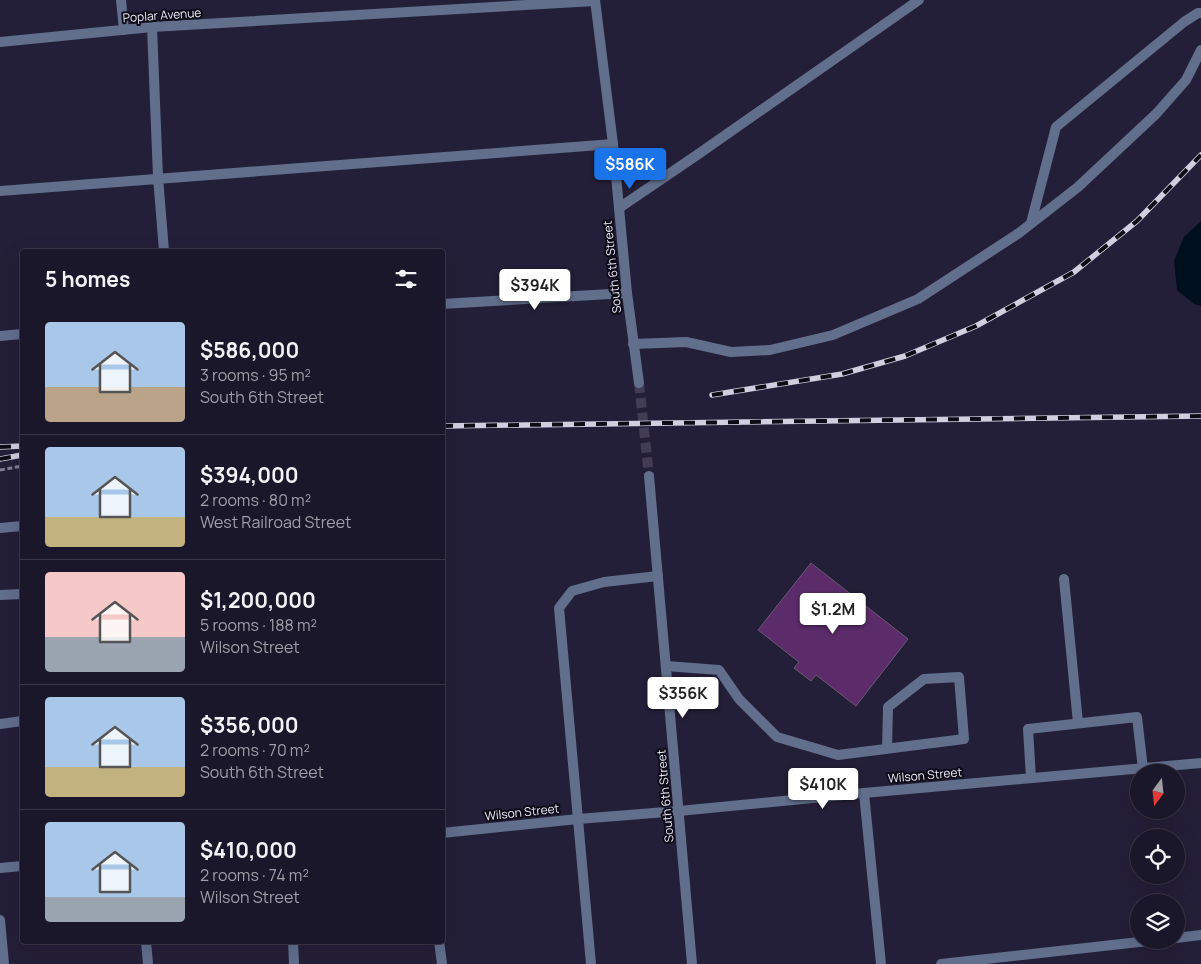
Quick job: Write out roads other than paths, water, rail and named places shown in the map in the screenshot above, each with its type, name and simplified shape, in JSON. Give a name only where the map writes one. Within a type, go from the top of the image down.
[{"type":"street","points":[[121,0],[124,30]]},
{"type":"street","name":"Poplar Avenue","points":[[0,42],[152,27],[595,0]]},
{"type":"street","name":"South 6th Street","points":[[595,0],[613,144],[627,294],[639,383]]},
{"type":"street","points":[[619,208],[919,0]]},
{"type":"street","points":[[1031,223],[1056,127],[1184,22],[1201,13]]},
{"type":"street","points":[[152,27],[158,177],[164,249]]},
{"type":"street","points":[[633,344],[686,342],[731,352],[770,350],[833,335],[918,299],[1031,223],[1078,187],[1156,114],[1186,80],[1201,50]]},
{"type":"street","points":[[0,191],[158,177],[613,144]]},
{"type":"street","points":[[445,304],[627,294]]},
{"type":"street","points":[[0,336],[20,334]]},
{"type":"street","name":"South 6th Street","points":[[649,476],[692,964]]},
{"type":"street","points":[[0,528],[20,526]]},
{"type":"street","points":[[591,964],[559,608],[572,591],[604,582],[658,576]]},
{"type":"street","points":[[1064,579],[1078,723]]},
{"type":"street","points":[[0,595],[20,594]]},
{"type":"street","points":[[666,666],[719,670],[739,699],[777,738],[838,755],[887,749],[964,739],[959,677],[924,679],[888,708],[887,749]]},
{"type":"street","points":[[1031,778],[1028,729],[1137,718],[1142,764]]},
{"type":"street","points":[[0,724],[20,721]]},
{"type":"street","name":"Wilson Street","points":[[1185,765],[1201,764]]},
{"type":"street","name":"Wilson Street","points":[[445,833],[578,818],[679,812],[864,793],[1130,770]]},
{"type":"street","points":[[864,793],[881,964]]},
{"type":"street","points":[[0,868],[20,866]]},
{"type":"street","points":[[0,920],[4,964]]},
{"type":"street","points":[[1185,937],[1201,935]]},
{"type":"street","points":[[941,964],[1130,943]]},
{"type":"street","points":[[146,944],[148,964]]},
{"type":"street","points":[[293,944],[294,964]]},
{"type":"street","points":[[439,944],[442,964]]},
{"type":"water","points":[[1201,221],[1201,306],[1194,304],[1177,290],[1174,261],[1184,237]]},
{"type":"tunnel","points":[[639,383],[649,476]]},
{"type":"railway","points":[[712,395],[842,374],[905,356],[976,326],[1074,272],[1137,221],[1201,155]]},
{"type":"railway","points":[[445,426],[1201,416]]},
{"type":"railway","points":[[0,447],[20,446]]},
{"type":"railway","points":[[0,459],[20,455]]}]
